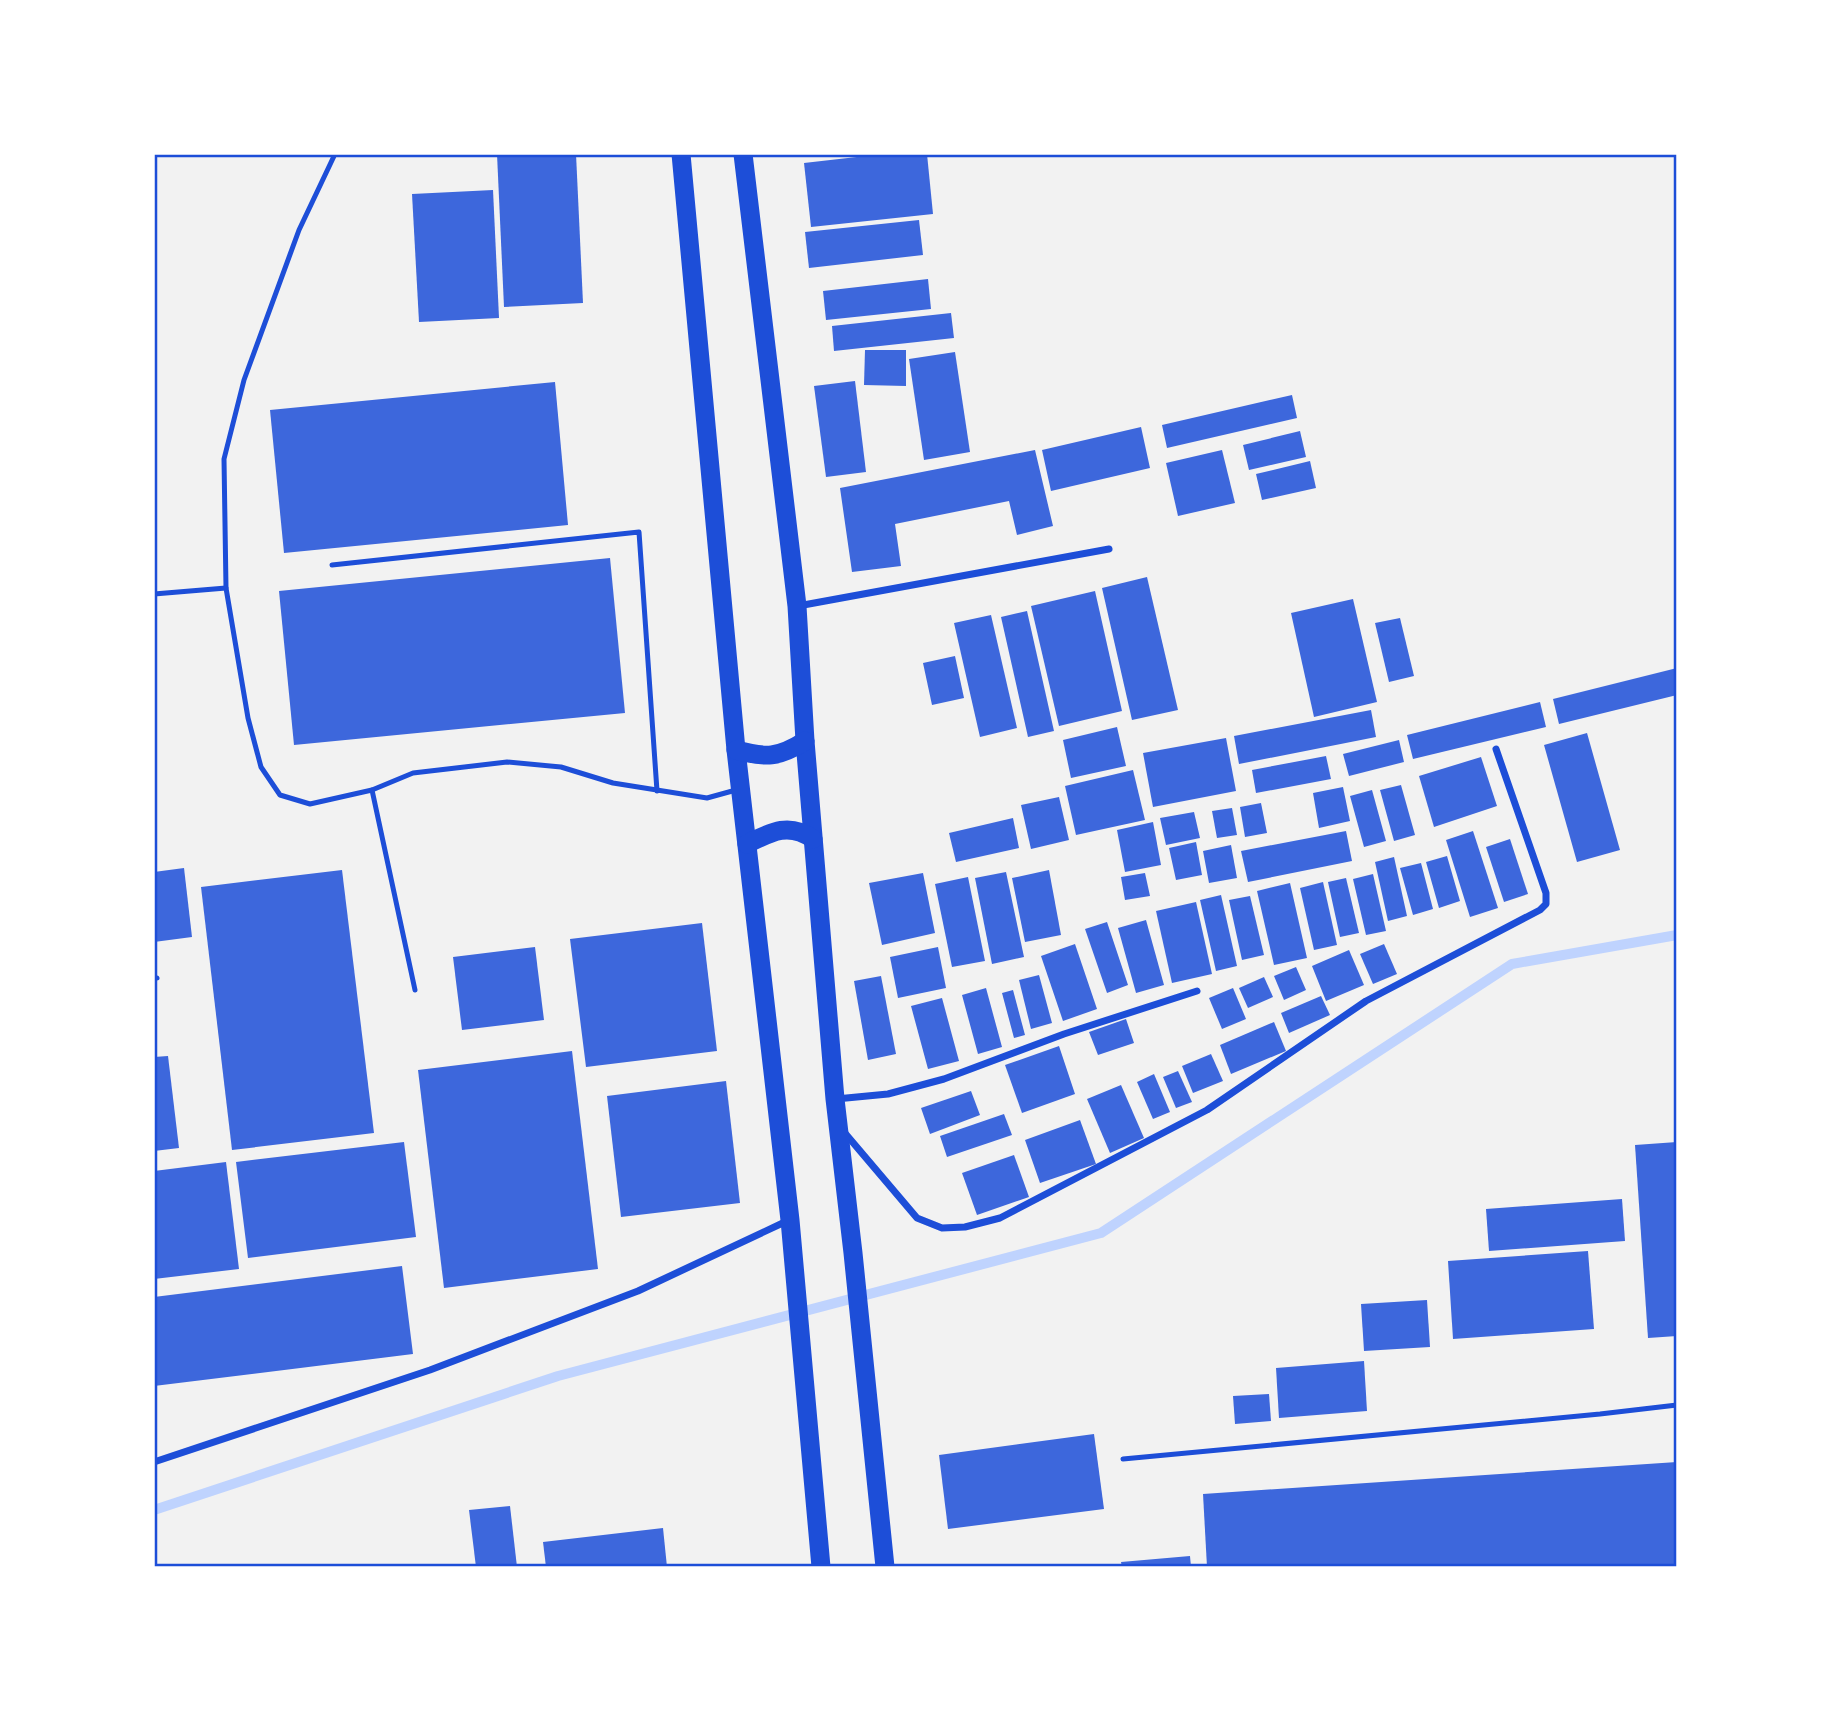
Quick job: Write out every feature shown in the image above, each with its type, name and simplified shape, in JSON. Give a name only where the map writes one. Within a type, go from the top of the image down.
[{"type":"highway","points":[[681,154],[736,750],[790,1220],[821,1567]]},
{"type":"highway","points":[[743,154],[797,606],[805,741],[835,1099],[885,1567]]},
{"type":"highway","points":[[736,750],[758,756],[773,755],[788,751],[805,741]]},
{"type":"highway","points":[[747,844],[769,832],[790,829],[802,830],[813,839]]},
{"type":"street","points":[[797,606],[1109,549]]},
{"type":"street","points":[[839,1126],[917,1218],[942,1228],[965,1227],[1000,1218],[1207,1110],[1366,1001],[1540,910],[1546,904],[1546,893],[1496,749]]},
{"type":"street","points":[[835,1099],[888,1094],[944,1079],[1064,1034],[1197,991]]},
{"type":"street","points":[[154,1462],[430,1370],[638,1291],[790,1220]]},
{"type":"lane","points":[[335,154],[299,230],[244,380],[224,459],[226,588],[248,718],[261,767],[280,795],[310,804],[372,790],[413,773],[507,762],[561,767],[613,783],[707,798],[740,789]]},
{"type":"lane","points":[[332,565],[639,532],[657,791]]},
{"type":"lane","points":[[154,594],[226,588]]},
{"type":"lane","points":[[372,790],[415,990]]},
{"type":"lane","points":[[1123,1459],[1677,1405]]},
{"type":"building","points":[[497,154],[576,154],[583,303],[504,307]]},
{"type":"building","points":[[883,154],[927,154],[933,214],[811,227],[804,163]]},
{"type":"building","points":[[493,190],[499,318],[419,322],[412,194]]},
{"type":"building","points":[[919,220],[923,255],[809,268],[805,232]]},
{"type":"building","points":[[928,279],[931,309],[826,320],[823,291]]},
{"type":"building","points":[[951,313],[954,338],[834,351],[832,326]]},
{"type":"building","points":[[865,350],[906,350],[906,386],[864,385]]},
{"type":"building","points":[[955,352],[970,452],[924,460],[909,359]]},
{"type":"building","points":[[855,381],[866,472],[826,477],[814,386]]},
{"type":"building","points":[[555,382],[568,525],[284,553],[270,410]]},
{"type":"building","points":[[1292,395],[1297,418],[1167,448],[1162,425]]},
{"type":"building","points":[[1141,427],[1150,468],[1051,491],[1042,450]]},
{"type":"building","points":[[1300,431],[1306,457],[1249,470],[1243,445]]},
{"type":"building","points":[[1035,450],[1053,526],[1017,535],[1009,501],[895,524],[901,566],[852,572],[840,488]]},
{"type":"building","points":[[1222,450],[1235,503],[1178,516],[1166,463]]},
{"type":"building","points":[[1310,461],[1316,488],[1262,500],[1256,474]]},
{"type":"building","points":[[610,558],[625,713],[294,745],[279,591]]},
{"type":"building","points":[[1147,577],[1178,710],[1132,720],[1102,588]]},
{"type":"building","points":[[1095,591],[1122,711],[1059,726],[1031,606]]},
{"type":"building","points":[[1353,599],[1377,702],[1314,717],[1291,613]]},
{"type":"building","points":[[1027,611],[1054,731],[1028,737],[1001,617]]},
{"type":"building","points":[[991,615],[1017,728],[980,737],[954,623]]},
{"type":"building","points":[[1400,618],[1414,676],[1389,682],[1375,623]]},
{"type":"building","points":[[955,656],[964,698],[932,705],[923,663]]},
{"type":"building","points":[[1677,668],[1677,695],[1559,724],[1553,699]]},
{"type":"building","points":[[1540,702],[1546,727],[1413,759],[1407,735]]},
{"type":"building","points":[[1371,710],[1376,737],[1239,764],[1234,736]]},
{"type":"building","points":[[1117,727],[1126,766],[1071,778],[1063,740]]},
{"type":"building","points":[[1587,733],[1620,850],[1577,862],[1544,745]]},
{"type":"building","points":[[1226,738],[1236,791],[1153,807],[1143,753]]},
{"type":"building","points":[[1399,740],[1404,762],[1349,776],[1343,754]]},
{"type":"building","points":[[1326,756],[1331,779],[1256,793],[1252,770]]},
{"type":"building","points":[[1481,757],[1497,806],[1434,827],[1419,776]]},
{"type":"building","points":[[1133,770],[1145,820],[1076,835],[1065,786]]},
{"type":"building","points":[[1401,785],[1415,835],[1394,841],[1380,790]]},
{"type":"building","points":[[1343,787],[1350,821],[1319,828],[1313,793]]},
{"type":"building","points":[[1372,790],[1386,841],[1364,847],[1350,796]]},
{"type":"building","points":[[1059,797],[1069,840],[1031,849],[1021,805]]},
{"type":"building","points":[[1261,803],[1267,833],[1245,837],[1240,807]]},
{"type":"building","points":[[1232,808],[1237,835],[1217,838],[1212,811]]},
{"type":"building","points":[[1194,812],[1200,838],[1166,845],[1160,818]]},
{"type":"building","points":[[1013,818],[1019,848],[956,862],[949,833]]},
{"type":"building","points":[[1153,822],[1161,865],[1125,872],[1117,830]]},
{"type":"building","points":[[1346,831],[1352,861],[1248,882],[1241,851]]},
{"type":"building","points":[[1473,831],[1498,908],[1470,917],[1446,840]]},
{"type":"building","points":[[1510,839],[1528,894],[1504,902],[1486,847]]},
{"type":"building","points":[[1196,842],[1202,875],[1176,880],[1169,848]]},
{"type":"building","points":[[1231,845],[1237,878],[1209,883],[1203,851]]},
{"type":"building","points":[[1447,856],[1460,901],[1439,908],[1426,862]]},
{"type":"building","points":[[1394,857],[1407,916],[1388,921],[1375,862]]},
{"type":"building","points":[[1421,863],[1433,909],[1413,915],[1400,868]]},
{"type":"building","points":[[184,868],[192,937],[154,942],[154,872]]},
{"type":"building","points":[[342,870],[374,1133],[232,1150],[201,887]]},
{"type":"building","points":[[1049,870],[1061,935],[1025,942],[1012,878]]},
{"type":"building","points":[[1006,872],[1024,957],[992,964],[975,878]]},
{"type":"building","points":[[923,873],[935,933],[882,945],[869,883]]},
{"type":"building","points":[[1145,873],[1150,896],[1125,900],[1121,877]]},
{"type":"building","points":[[1373,874],[1386,931],[1366,935],[1353,879]]},
{"type":"building","points":[[968,877],[985,961],[952,967],[935,884]]},
{"type":"building","points":[[1346,878],[1359,933],[1340,937],[1328,882]]},
{"type":"building","points":[[1323,882],[1337,945],[1314,950],[1300,888]]},
{"type":"building","points":[[1290,883],[1307,958],[1274,965],[1257,891]]},
{"type":"building","points":[[1221,895],[1237,966],[1216,971],[1200,900]]},
{"type":"building","points":[[1250,896],[1264,955],[1242,960],[1229,900]]},
{"type":"building","points":[[1196,902],[1212,974],[1172,983],[1156,911]]},
{"type":"building","points":[[1146,920],[1164,985],[1136,993],[1118,928]]},
{"type":"building","points":[[1107,922],[1128,985],[1107,993],[1085,929]]},
{"type":"building","points":[[702,923],[717,1051],[586,1067],[570,939]]},
{"type":"building","points":[[1075,944],[1097,1009],[1063,1021],[1041,956]]},
{"type":"building","points":[[1384,944],[1397,974],[1373,984],[1360,954]]},
{"type":"building","points":[[535,947],[544,1020],[462,1030],[453,957]]},
{"type":"building","points":[[938,947],[946,988],[898,998],[890,957]]},
{"type":"building","points":[[1349,950],[1364,985],[1326,1001],[1312,966]]},
{"type":"building","points":[[1296,967],[1306,990],[1284,1000],[1274,976]]},
{"type":"building","points":[[1039,975],[1052,1023],[1031,1029],[1019,980]]},
{"type":"building","points":[[881,976],[896,1054],[868,1060],[854,981]]},
{"type":"building","points":[[1264,977],[1273,997],[1248,1008],[1239,988]]},
{"type":"building","points":[[986,988],[1002,1047],[978,1054],[962,995]]},
{"type":"building","points":[[1233,988],[1246,1019],[1222,1029],[1209,998]]},
{"type":"building","points":[[1013,990],[1025,1035],[1014,1038],[1002,993]]},
{"type":"building","points":[[1321,996],[1330,1015],[1289,1033],[1281,1013]]},
{"type":"building","points":[[942,998],[959,1061],[928,1069],[911,1006]]},
{"type":"building","points":[[1126,1019],[1134,1043],[1098,1055],[1089,1032]]},
{"type":"building","points":[[1274,1022],[1286,1051],[1231,1074],[1220,1045]]},
{"type":"building","points":[[1059,1046],[1075,1094],[1022,1113],[1005,1065]]},
{"type":"building","points":[[572,1051],[598,1269],[444,1288],[418,1070]]},
{"type":"building","points":[[1211,1054],[1223,1081],[1193,1093],[1182,1066]]},
{"type":"building","points":[[168,1056],[179,1148],[154,1151],[154,1057]]},
{"type":"building","points":[[1178,1071],[1192,1102],[1176,1108],[1163,1077]]},
{"type":"building","points":[[1154,1074],[1170,1112],[1153,1119],[1137,1082]]},
{"type":"building","points":[[726,1081],[740,1203],[621,1217],[607,1096]]},
{"type":"building","points":[[1121,1085],[1144,1138],[1110,1153],[1087,1099]]},
{"type":"building","points":[[971,1091],[980,1115],[930,1134],[921,1108]]},
{"type":"building","points":[[1004,1114],[1012,1135],[947,1157],[940,1136]]},
{"type":"building","points":[[1080,1120],[1096,1164],[1040,1183],[1025,1140]]},
{"type":"building","points":[[404,1142],[416,1237],[248,1258],[236,1162]]},
{"type":"building","points":[[1677,1142],[1677,1336],[1648,1338],[1635,1145]]},
{"type":"building","points":[[1014,1155],[1029,1197],[977,1215],[962,1173]]},
{"type":"building","points":[[226,1162],[239,1269],[154,1279],[154,1171]]},
{"type":"building","points":[[1622,1199],[1625,1241],[1489,1251],[1486,1209]]},
{"type":"building","points":[[1588,1251],[1594,1329],[1453,1339],[1448,1261]]},
{"type":"building","points":[[402,1266],[413,1354],[154,1386],[154,1297]]},
{"type":"building","points":[[1427,1300],[1430,1347],[1364,1351],[1361,1304]]},
{"type":"building","points":[[1364,1361],[1367,1411],[1279,1418],[1276,1368]]},
{"type":"building","points":[[1269,1394],[1271,1421],[1235,1424],[1233,1396]]},
{"type":"building","points":[[1094,1434],[1104,1509],[948,1529],[939,1455]]},
{"type":"building","points":[[1677,1462],[1677,1567],[1207,1567],[1203,1494]]},
{"type":"building","points":[[510,1506],[517,1567],[476,1567],[469,1510]]},
{"type":"building","points":[[663,1528],[667,1567],[546,1567],[543,1542]]},
{"type":"building","points":[[1190,1556],[1191,1567],[1122,1567],[1121,1562]]},
{"type":"waterway","points":[[154,1510],[558,1376],[1101,1233],[1512,964],[1677,935]]}]
